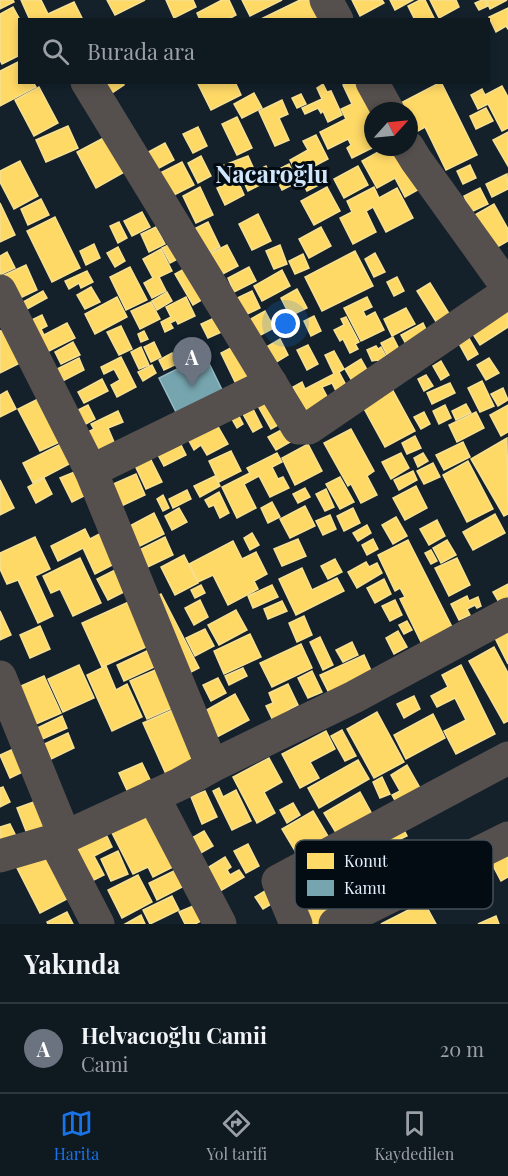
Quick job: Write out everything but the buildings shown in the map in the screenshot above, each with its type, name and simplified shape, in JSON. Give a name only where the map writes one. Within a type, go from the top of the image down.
[{"type":"street","points":[[326,0],[336,18]]},
{"type":"street","points":[[88,84],[298,428],[309,428],[508,290],[414,156]]},
{"type":"street","points":[[373,84],[383,102]]},
{"type":"street","points":[[0,291],[91,471],[212,766]]},
{"type":"street","points":[[91,471],[271,383]]},
{"type":"street","points":[[0,856],[65,837],[180,784],[354,697],[508,614]]},
{"type":"street","points":[[0,677],[65,837]]},
{"type":"street","points":[[355,840],[508,758]]},
{"type":"street","points":[[153,796],[220,924]]},
{"type":"street","points":[[65,837],[57,845],[98,924]]},
{"type":"street","points":[[493,845],[508,838]]},
{"type":"street","points":[[295,872],[278,881],[296,924]]},
{"type":"street","points":[[335,924],[365,909]]},
{"type":"place","name":"Helvacıoğlu Camii","points":[[192,387]]},
{"type":"district","name":"Nacaroğlu","points":[[272,173]]}]
